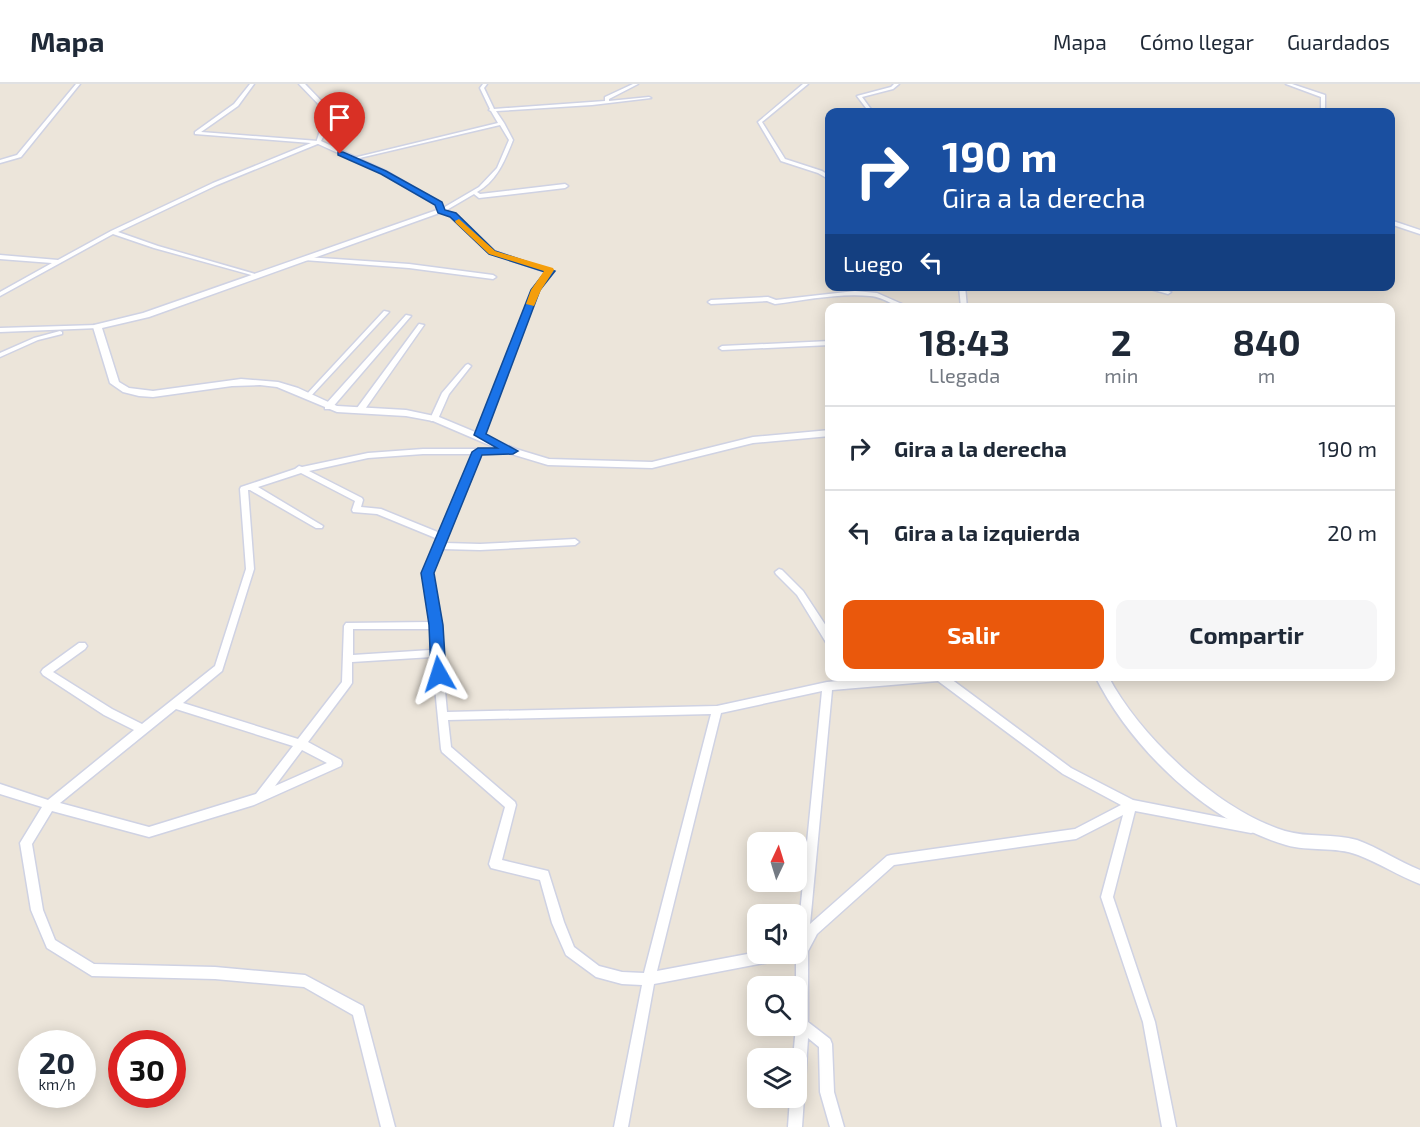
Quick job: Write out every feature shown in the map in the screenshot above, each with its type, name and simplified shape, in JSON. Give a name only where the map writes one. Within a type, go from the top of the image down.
[{"type":"street","points":[[0,162],[19,156],[78,84]]},
{"type":"street","points":[[252,84],[236,105],[197,133],[318,142],[351,159],[384,172],[439,204],[441,211]]},
{"type":"street","points":[[0,294],[113,232],[215,184],[318,142],[327,123],[328,112],[302,84]]},
{"type":"street","points":[[0,330],[80,329],[146,315],[441,211],[481,188],[499,169],[511,140],[502,123],[490,110],[482,88],[485,84]]},
{"type":"street","points":[[607,101],[607,98],[617,92],[636,84]]},
{"type":"street","points":[[806,84],[760,122],[783,160],[825,176]]},
{"type":"street","points":[[868,108],[859,96],[892,88],[897,84]]},
{"type":"street","points":[[1288,84],[1323,96],[1323,108]]},
{"type":"street","points":[[490,110],[649,98]]},
{"type":"street","points":[[351,159],[502,123]]},
{"type":"street","points":[[474,192],[479,196],[565,186]]},
{"type":"street","points":[[441,211],[453,215],[492,252],[550,271],[536,290],[480,435]]},
{"type":"street","points":[[1395,224],[1420,232]]},
{"type":"street","points":[[113,232],[257,276]]},
{"type":"street","points":[[0,256],[60,262]]},
{"type":"street","points":[[306,259],[408,266],[493,277]]},
{"type":"street","points":[[1164,291],[1168,292]]},
{"type":"street","points":[[711,302],[768,299],[775,302],[855,293],[875,294],[896,303]]},
{"type":"street","points":[[308,396],[386,312]]},
{"type":"street","points":[[328,407],[408,316]]},
{"type":"street","points":[[360,410],[421,325]]},
{"type":"street","points":[[97,327],[115,383],[121,388],[139,393],[175,393],[220,384],[272,383],[308,396],[328,407],[406,413],[434,419],[480,435],[513,451],[548,462],[652,465],[753,440],[825,433]]},
{"type":"street","points":[[0,355],[36,339],[80,329]]},
{"type":"street","points":[[722,348],[825,343]]},
{"type":"street","points":[[434,419],[446,393],[468,366]]},
{"type":"street","points":[[388,1127],[358,1011],[304,981],[215,973],[92,970],[51,944],[37,910],[26,843],[49,805],[219,668],[250,569],[244,489],[299,469],[400,453],[513,451]]},
{"type":"street","points":[[478,452],[428,573],[436,625],[436,653],[446,749],[511,805],[495,864],[544,875],[558,923],[570,951],[596,971],[622,978],[649,979],[747,960]]},
{"type":"street","points":[[299,469],[359,500],[356,510],[378,512],[440,542],[480,547],[576,542]]},
{"type":"street","points":[[250,486],[319,526]]},
{"type":"street","points":[[779,572],[800,593],[825,632]]},
{"type":"street","points":[[258,798],[347,683],[350,626],[436,625]]},
{"type":"street","points":[[82,646],[46,672],[108,712],[142,730]]},
{"type":"street","points":[[348,659],[436,653]]},
{"type":"street","points":[[444,716],[717,710],[850,681]]},
{"type":"street","points":[[945,681],[1067,771],[1131,805],[1259,829],[1287,839],[1350,845],[1420,877]]},
{"type":"street","points":[[1103,681],[1125,720],[1153,748],[1214,803],[1259,829]]},
{"type":"street","points":[[804,904],[827,686]]},
{"type":"street","points":[[0,789],[149,832],[258,798],[338,763],[302,744],[174,704]]},
{"type":"street","points":[[621,1127],[649,979],[717,710]]},
{"type":"street","points":[[807,939],[813,930],[891,860],[1076,834],[1131,805]]},
{"type":"street","points":[[1131,805],[1107,897],[1149,1022],[1169,1127]]},
{"type":"street","points":[[807,1029],[825,1044],[826,1092],[837,1127]]},
{"type":"street","points":[[795,1127],[801,1036]]},
{"type":"slow traffic","points":[[459,221],[492,252],[550,270],[536,290],[530,304]]},
{"type":"route","points":[[340,154],[384,172],[439,204],[441,211],[453,215],[492,252],[550,270],[536,290],[480,435],[513,451],[478,452],[428,573],[436,625],[439,674]]}]
